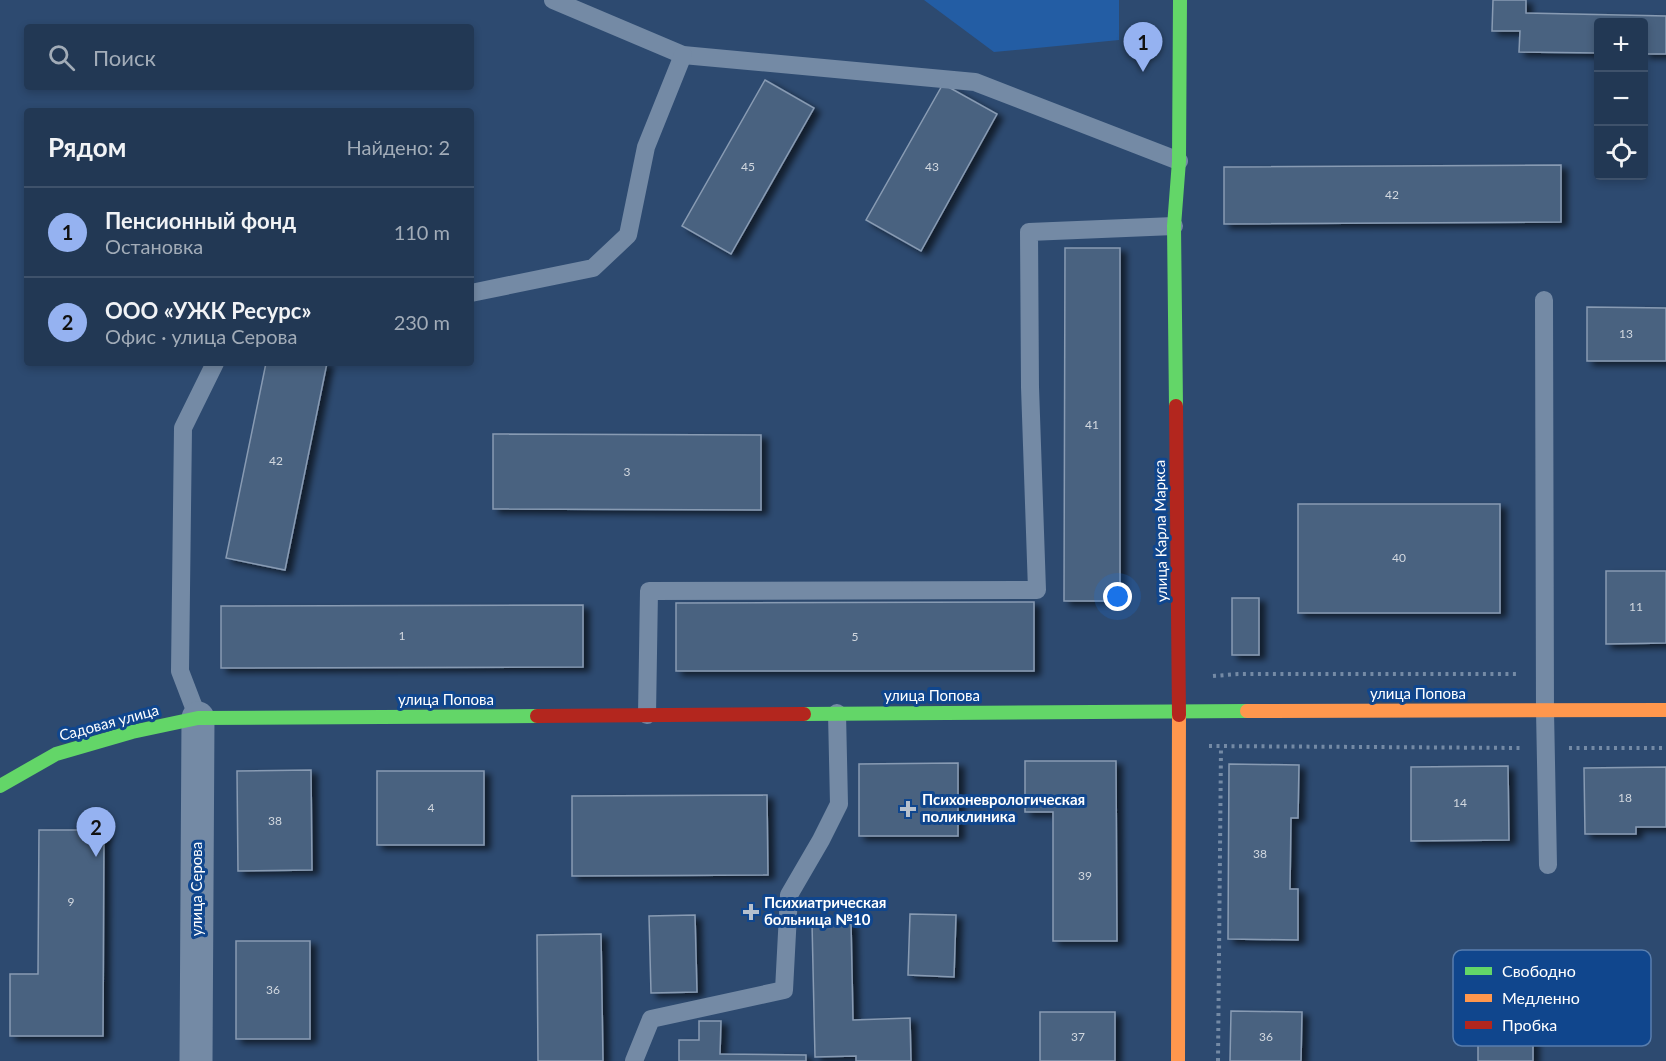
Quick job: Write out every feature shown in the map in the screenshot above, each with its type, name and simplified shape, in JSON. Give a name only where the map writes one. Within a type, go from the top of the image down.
[{"type":"street","name":"улица Карла Маркса","points":[[1178,1061],[1179,711],[1174,226],[1179,161],[1179,0]]},
{"type":"street","name":"улица Попова","points":[[198,718],[1666,710]]},
{"type":"street","name":"Садовая улица","points":[[0,786],[56,754],[132,732],[198,718]]},
{"type":"street","name":"улица Серова","points":[[196,1061],[198,718]]},
{"type":"lane","points":[[553,0],[683,55],[975,82],[1179,161]]},
{"type":"lane","points":[[474,292],[593,268],[628,235],[646,147],[683,55]]},
{"type":"lane","points":[[647,715],[649,591],[1037,590],[1030,387],[1029,232],[1174,226]]},
{"type":"lane","points":[[1544,300],[1545,711],[1548,865]]},
{"type":"lane","points":[[198,718],[180,670],[183,428],[214,366]]},
{"type":"lane","points":[[634,1061],[651,1019],[784,990],[789,895],[822,840],[839,804],[837,713]]},
{"type":"path","points":[[1218,1061],[1221,747]]},
{"type":"shaded area","points":[[924,0],[1119,0],[1119,40],[994,52]]},
{"type":"building","points":[[1493,0],[1526,0],[1526,13],[1666,16],[1666,54],[1648,54],[1648,18],[1594,18],[1594,53],[1519,52],[1520,31],[1492,31]]},
{"type":"building","points":[[765,80],[814,108],[731,254],[682,226]]},
{"type":"building","points":[[943,84],[997,114],[921,251],[866,220]]},
{"type":"building","points":[[1561,165],[1561,222],[1224,224],[1224,167]]},
{"type":"building","points":[[1065,248],[1120,248],[1120,601],[1064,601]]},
{"type":"building","points":[[1587,307],[1666,308],[1666,361],[1587,361]]},
{"type":"building","points":[[265,366],[326,366],[285,570],[226,558]]},
{"type":"building","points":[[493,434],[761,435],[761,510],[493,509]]},
{"type":"building","points":[[1298,504],[1500,504],[1500,613],[1298,613]]},
{"type":"building","points":[[1606,571],[1666,571],[1666,643],[1606,644]]},
{"type":"building","points":[[1232,598],[1259,598],[1259,655],[1232,655]]},
{"type":"building","points":[[1034,602],[1034,671],[676,671],[676,603]]},
{"type":"building","points":[[583,605],[583,667],[221,668],[221,606]]},
{"type":"building","points":[[1025,761],[1116,761],[1117,941],[1053,941],[1053,812],[1025,812]]},
{"type":"building","name":"Психоневрологическая поликлиника","points":[[958,763],[958,836],[859,836],[859,764]]},
{"type":"building","points":[[1229,764],[1299,765],[1298,818],[1291,818],[1290,889],[1298,889],[1298,940],[1228,939]]},
{"type":"building","points":[[1508,766],[1509,840],[1411,841],[1411,767]]},
{"type":"building","points":[[1666,767],[1666,827],[1636,827],[1636,834],[1585,834],[1584,768]]},
{"type":"building","points":[[311,770],[312,870],[238,871],[237,771]]},
{"type":"building","points":[[377,771],[484,771],[484,845],[377,845]]},
{"type":"building","points":[[767,795],[768,875],[572,876],[572,796]]},
{"type":"building","points":[[39,830],[104,830],[103,1036],[10,1036],[10,974],[38,974]]},
{"type":"building","points":[[910,914],[956,915],[954,977],[908,975]]},
{"type":"building","points":[[695,915],[697,992],[651,993],[649,916]]},
{"type":"building","points":[[851,922],[853,1020],[910,1018],[911,1061],[856,1061],[856,1056],[815,1057],[812,923]]},
{"type":"building","points":[[601,934],[603,1061],[538,1061],[537,935]]},
{"type":"building","points":[[236,941],[310,941],[310,1039],[236,1039]]},
{"type":"building","points":[[1231,1011],[1302,1012],[1301,1061],[1230,1061]]},
{"type":"building","points":[[1040,1012],[1115,1012],[1115,1061],[1040,1061]]},
{"type":"building","points":[[699,1021],[721,1021],[720,1054],[806,1055],[806,1061],[679,1061],[679,1040],[699,1040]]},
{"type":"building","points":[[1478,1046],[1533,1046],[1533,1061],[1478,1061]]},
{"type":"traffic: fast","points":[[1176,406],[1174,226],[1179,161],[1180,0]]},
{"type":"traffic: fast","points":[[804,714],[1247,711]]},
{"type":"traffic: fast","points":[[0,786],[56,754],[132,732],[198,718],[537,716]]},
{"type":"traffic: slow","points":[[1247,711],[1666,710]]},
{"type":"traffic: slow","points":[[1178,1061],[1179,715]]},
{"type":"traffic: jam","points":[[1176,406],[1179,715]]},
{"type":"traffic: jam","points":[[537,716],[804,714]]},
{"type":"place","name":"Пенсионный фонд","points":[[1143,72]]},
{"type":"place","name":"Психоневрологическая поликлиника","points":[[908,809]]},
{"type":"place","name":"ООО «УЖК Ресурс»","points":[[96,857]]},
{"type":"place","name":"Психиатрическая больница №10","points":[[751,912]]}]
